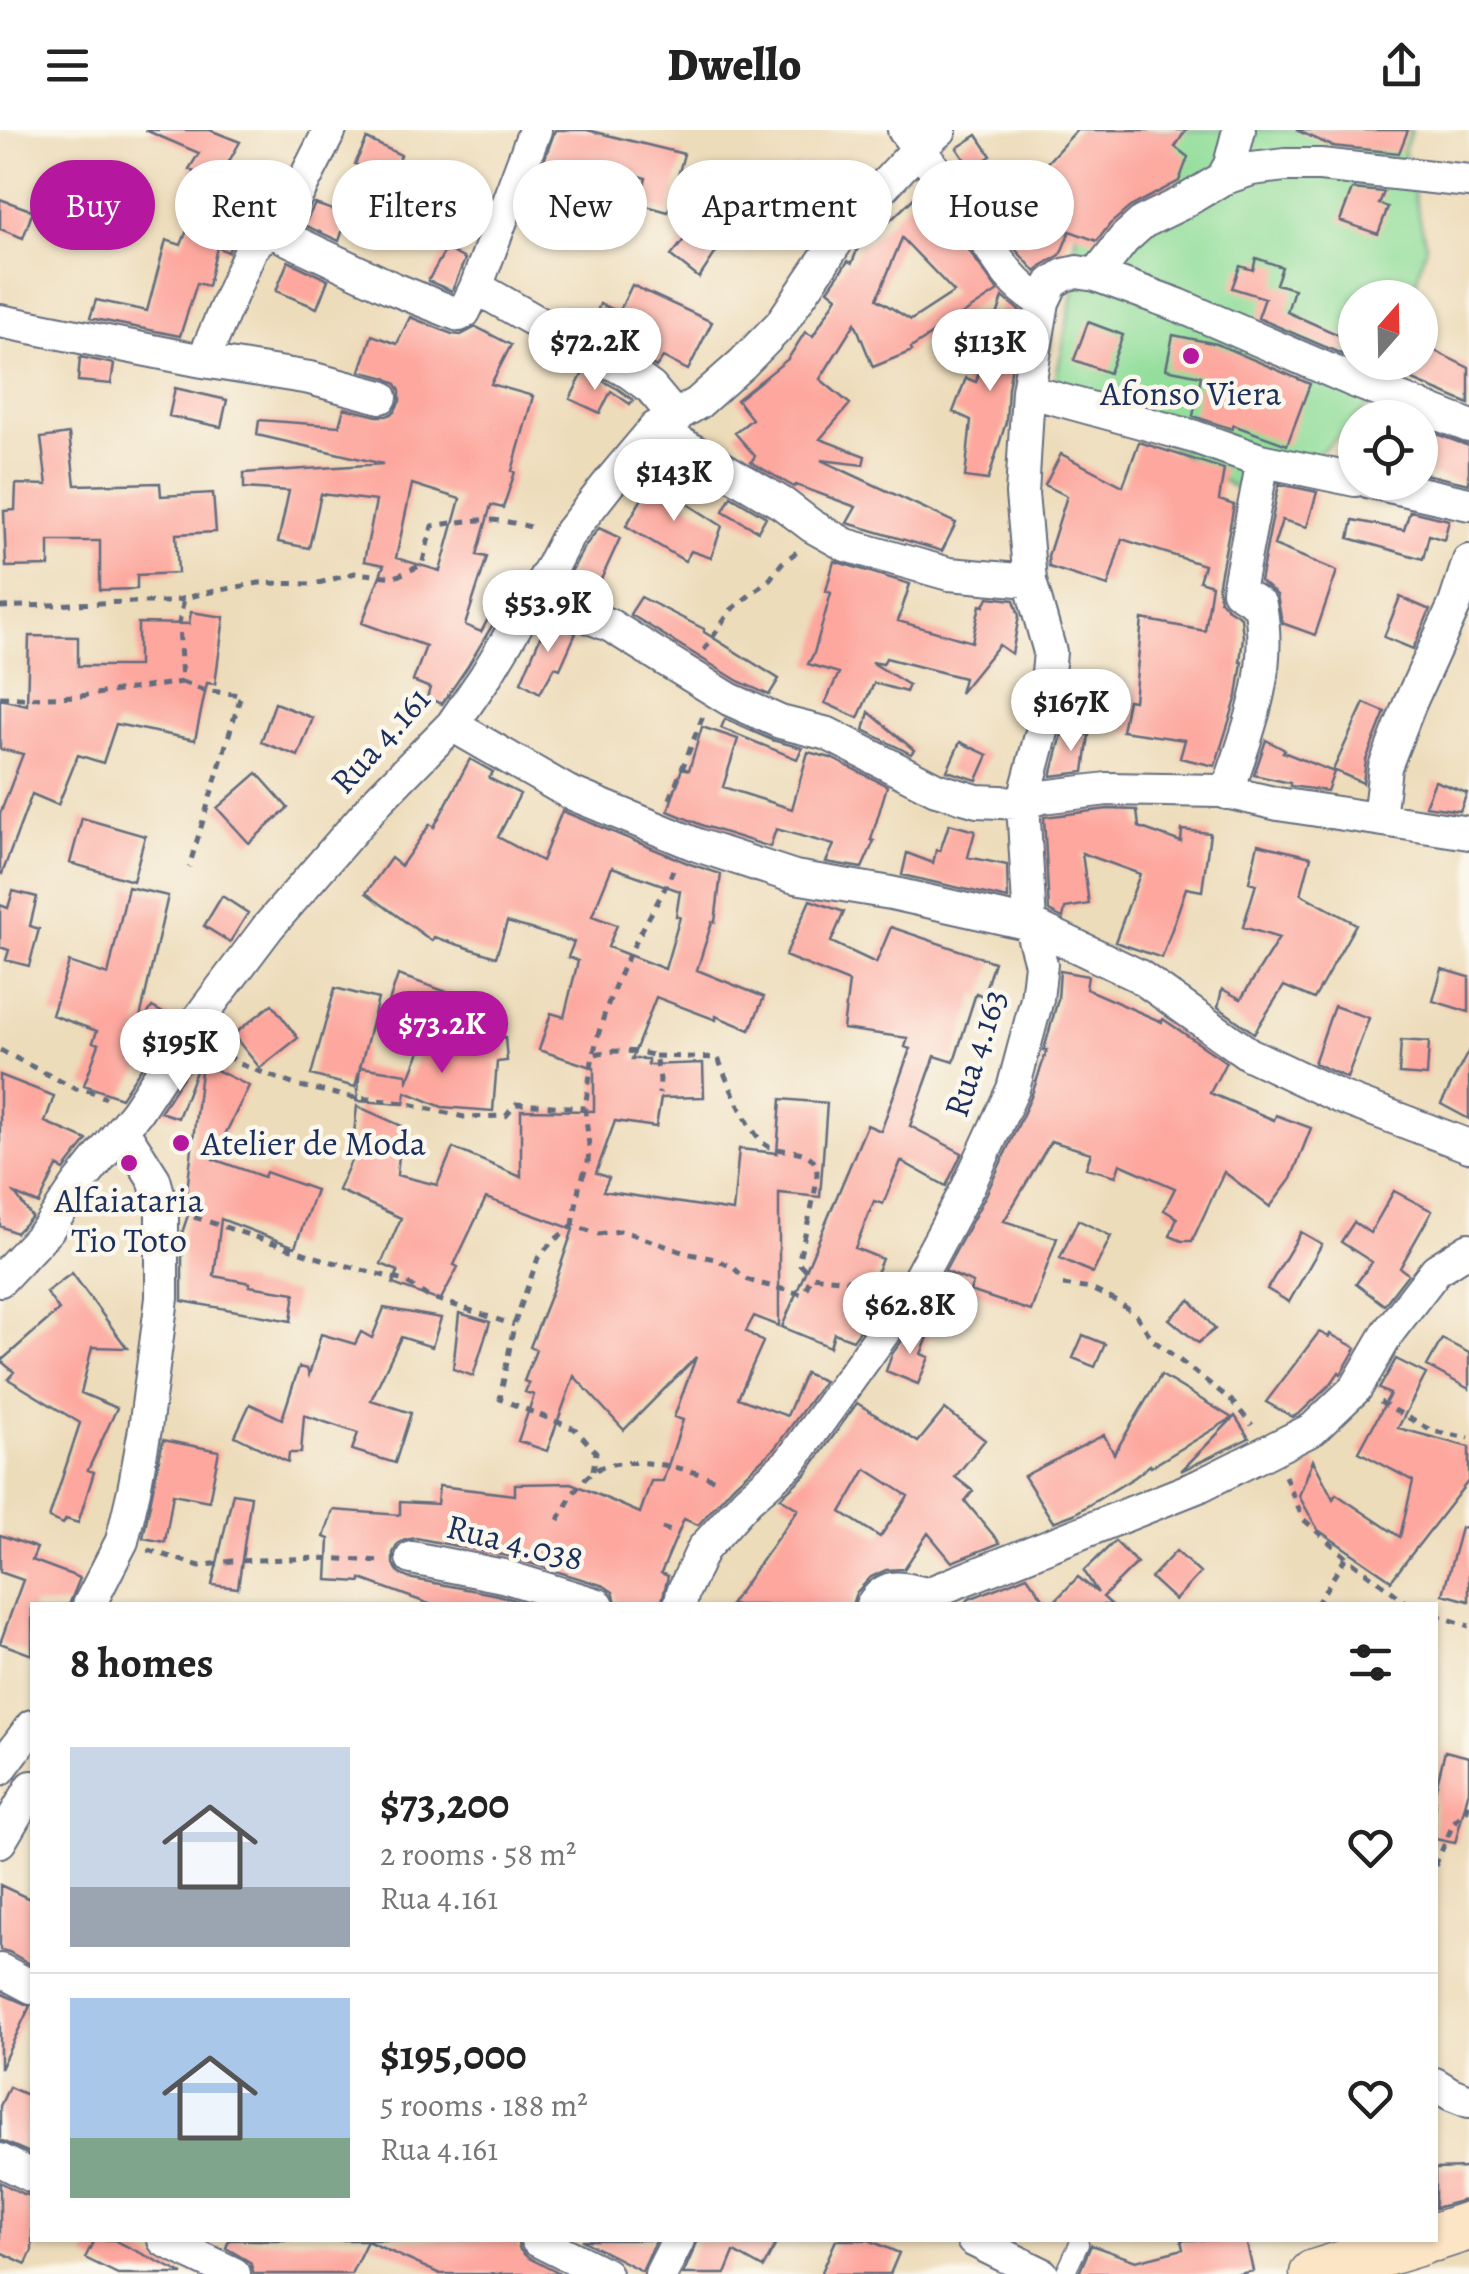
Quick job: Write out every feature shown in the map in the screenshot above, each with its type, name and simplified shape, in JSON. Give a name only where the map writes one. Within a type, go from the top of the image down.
[{"type":"main road","points":[[1438,2235],[1469,2226]]},
{"type":"main road","points":[[1314,2274],[1418,2242]]},
{"type":"street","points":[[312,165],[330,130]]},
{"type":"street","points":[[311,250],[459,315],[476,287],[534,130]]},
{"type":"street","points":[[1222,180],[1239,130]]},
{"type":"street","points":[[921,136],[1013,281],[1042,302],[1052,283],[1064,275],[1096,275],[1469,426]]},
{"type":"street","name":"Rua 4.161","points":[[0,1280],[48,1228],[268,928],[379,799],[452,725],[485,678],[568,535],[665,422],[698,403],[782,324],[840,238],[921,136]]},
{"type":"street","points":[[1096,275],[1143,222],[1222,180],[1252,170],[1320,165],[1467,179]]},
{"type":"street","points":[[203,361],[251,250]]},
{"type":"street","points":[[476,287],[629,372],[650,388],[665,422],[812,526],[846,545],[949,574],[1030,581]]},
{"type":"street","name":"Rua 4.163","points":[[681,1602],[703,1548],[747,1500],[790,1462],[909,1296],[968,1187],[1013,1089],[1038,999],[1041,964],[1030,924],[1023,803],[1043,728],[1050,652],[1030,581],[1022,494],[1028,391],[1042,302]]},
{"type":"street","points":[[0,322],[310,378],[381,397]]},
{"type":"street","points":[[1028,391],[1196,437],[1260,460],[1338,476]]},
{"type":"street","points":[[1227,792],[1256,707],[1264,663],[1260,605],[1238,592],[1260,460]]},
{"type":"street","points":[[1438,497],[1469,504]]},
{"type":"street","points":[[1379,819],[1385,766],[1455,604],[1469,561]]},
{"type":"street","points":[[534,594],[611,626],[702,682],[780,722],[828,734],[936,789],[977,801],[1023,803],[1042,797],[1108,790],[1227,792],[1278,804],[1469,833]]},
{"type":"street","points":[[452,725],[568,792],[698,845],[794,876],[1030,924],[1139,976],[1250,1054],[1340,1097],[1469,1146]]},
{"type":"street","points":[[91,1602],[122,1541],[134,1490],[162,1298],[162,1208],[129,1120]]},
{"type":"street","points":[[874,1602],[880,1593],[892,1588],[927,1594],[1200,1486],[1314,1429],[1356,1388],[1389,1332],[1436,1270],[1469,1249]]},
{"type":"street","name":"Rua 4.038","points":[[412,1558],[503,1576],[588,1602]]},
{"type":"street","points":[[30,1729],[0,1769],[30,1785]]},
{"type":"street","points":[[0,1841],[30,1789]]},
{"type":"street","points":[[0,1970],[30,1985]]},
{"type":"street","points":[[1438,2086],[1469,2101]]},
{"type":"street","points":[[0,2160],[30,2175]]},
{"type":"street","points":[[168,2242],[234,2274]]},
{"type":"street","points":[[541,2242],[605,2274]]},
{"type":"street","points":[[661,2274],[677,2242]]},
{"type":"street","points":[[977,2242],[1042,2274]]},
{"type":"lane","points":[[1065,2274],[1079,2244]]},
{"type":"path","points":[[0,607],[170,602],[258,583],[315,584],[354,573],[395,578],[422,565],[432,526],[485,518],[512,520],[568,535]]},
{"type":"path","points":[[658,830],[682,766],[716,630],[731,610],[799,550],[812,526]]},
{"type":"path","points":[[182,682],[179,622],[184,598]]},
{"type":"path","points":[[0,696],[81,696],[182,682],[202,690],[241,695],[189,867]]},
{"type":"path","points":[[593,1471],[596,1452],[575,1429],[500,1399],[514,1325],[538,1258],[574,1225],[590,1146],[585,1108],[608,1005],[674,868],[698,845]]},
{"type":"path","points":[[192,1029],[240,1064],[295,1086],[405,1103],[464,1117],[506,1116],[516,1104],[585,1108]]},
{"type":"path","points":[[0,1050],[76,1089],[90,1091],[129,1120]]},
{"type":"path","points":[[594,1055],[618,1052],[718,1058],[764,1145],[806,1153],[818,1170],[800,1264],[811,1276],[858,1281],[909,1296]]},
{"type":"path","points":[[656,1056],[659,1094]]},
{"type":"path","points":[[162,1208],[404,1281],[427,1296],[514,1325]]},
{"type":"path","points":[[574,1225],[598,1234],[620,1231],[715,1260],[734,1268],[744,1278],[786,1291],[801,1294],[811,1276]]},
{"type":"path","points":[[1356,1388],[1432,1431],[1469,1438]]},
{"type":"path","points":[[558,1520],[593,1471],[614,1462],[702,1472],[747,1500]]},
{"type":"path","points":[[122,1541],[200,1566],[232,1561],[318,1558],[375,1562],[412,1558]]},
{"type":"path","points":[[1318,1602],[1346,1557]]},
{"type":"path","points":[[1438,1616],[1469,1626]]},
{"type":"path","points":[[1438,1859],[1454,1822],[1468,1808]]},
{"type":"green space","points":[[1079,130],[1412,130],[1404,150],[1426,245],[1417,280],[1338,280],[1338,380],[1390,380],[1373,400],[1338,400],[1338,437],[1303,467],[1239,491],[1132,421],[1054,387],[1073,295]]},
{"type":"building","points":[[145,130],[210,130],[240,142],[230,160],[195,160],[199,153]]},
{"type":"building","points":[[555,130],[587,130],[684,154],[682,160],[667,160],[667,212],[647,206],[647,160],[544,160]]},
{"type":"building","points":[[1077,130],[1186,130],[1175,147],[1188,157],[1179,181],[1130,207],[1097,241],[1074,232],[1074,160],[1049,160]]},
{"type":"building","points":[[1296,130],[1408,130],[1399,153],[1332,146]]},
{"type":"building","points":[[977,135],[991,156],[985,160],[965,160],[957,148]]},
{"type":"building","points":[[367,139],[401,155],[399,160],[357,160]]},
{"type":"building","points":[[1352,189],[1384,192],[1379,204],[1388,207],[1378,234],[1340,221]]},
{"type":"building","points":[[0,199],[30,210],[23,238],[0,229]]},
{"type":"building","points":[[912,200],[912,248],[902,238],[877,299],[911,320],[954,292],[914,250],[969,250],[998,291],[911,348],[912,351],[873,367],[855,323],[820,379],[850,404],[820,439],[865,456],[863,465],[821,460],[956,523],[942,551],[847,523],[856,507],[794,487],[751,462],[755,456],[735,433],[752,419],[737,400],[788,359],[805,332],[813,336],[837,297],[828,290],[848,261],[852,263],[857,250],[892,250],[892,219]]},
{"type":"building","points":[[315,204],[332,210],[332,238],[312,229]]},
{"type":"building","points":[[166,240],[175,243],[175,250],[216,250],[208,286],[197,283],[180,336],[90,318],[96,300],[147,311]]},
{"type":"building","points":[[445,250],[465,259],[452,291],[428,281]]},
{"type":"building","points":[[676,250],[717,250],[699,278],[671,256]]},
{"type":"building","points":[[1016,250],[1062,250],[1060,255],[1036,272]]},
{"type":"building","points":[[1256,258],[1282,267],[1276,284],[1294,289],[1287,312],[1338,335],[1338,352],[1258,318],[1265,298],[1232,288],[1240,266],[1253,270]]},
{"type":"building","points":[[288,261],[328,280],[317,308],[276,291]]},
{"type":"building","points":[[632,285],[712,322],[688,370],[663,357],[656,367],[590,329],[600,304],[619,312]]},
{"type":"building","points":[[1003,297],[1021,312],[1006,422],[988,480],[965,477],[971,420],[953,412],[966,378],[976,382]]},
{"type":"building","points":[[410,317],[452,334],[461,335],[476,327],[511,345],[491,384],[533,396],[503,508],[491,505],[477,555],[487,557],[465,625],[481,632],[509,580],[517,584],[442,704],[427,698],[430,688],[413,681],[426,646],[362,623],[384,565],[364,561],[376,501],[321,494],[309,548],[278,542],[289,491],[244,488],[244,473],[383,464],[257,435],[259,420],[339,426],[344,408],[377,416],[394,412],[400,401],[396,384],[360,371],[372,335],[397,344]],"holes":[[[412,484],[460,499],[440,571],[396,558]]]},
{"type":"building","points":[[1088,322],[1123,335],[1109,373],[1074,360]]},
{"type":"building","points":[[1173,335],[1217,344],[1310,384],[1287,445],[1233,425],[1232,429],[1193,416],[1201,376],[1166,369]]},
{"type":"building","points":[[1438,352],[1469,368],[1469,404],[1413,380],[1438,380]]},
{"type":"building","points":[[80,357],[114,364],[111,384],[78,381]]},
{"type":"building","points":[[584,371],[633,400],[630,404],[611,391],[600,413],[570,399]]},
{"type":"building","points":[[175,388],[227,400],[221,427],[169,416]]},
{"type":"building","points":[[69,434],[75,485],[160,483],[161,496],[213,493],[216,532],[176,534],[178,573],[137,575],[137,589],[100,590],[100,541],[49,541],[49,566],[6,567],[4,511],[15,510],[16,484],[47,485],[41,438]]},
{"type":"building","points":[[1438,435],[1469,446],[1469,484],[1438,477]]},
{"type":"building","points":[[1139,442],[1224,469],[1219,500],[1234,505],[1218,588],[1220,600],[1241,617],[1242,662],[1237,696],[1215,766],[1180,758],[1185,740],[1122,731],[1128,700],[1134,701],[1142,619],[1205,631],[1212,585],[1199,581],[1204,565],[1122,539],[1108,586],[1049,567],[1048,556],[1067,496],[1045,485],[1061,454],[1123,486]]},
{"type":"building","points":[[652,481],[722,526],[711,558],[691,551],[685,561],[626,526]]},
{"type":"building","points":[[1279,484],[1317,492],[1307,527],[1282,520],[1274,545],[1337,571],[1315,635],[1282,623],[1277,595],[1260,581]]},
{"type":"building","points":[[731,496],[766,517],[758,531],[723,511]]},
{"type":"building","points":[[1410,511],[1449,520],[1444,540],[1429,535],[1423,559],[1349,538],[1353,520],[1404,530]]},
{"type":"building","points":[[599,528],[620,538],[593,597],[564,585]]},
{"type":"building","points":[[834,561],[910,584],[898,621],[972,642],[980,605],[984,606],[988,597],[1014,600],[1019,616],[1012,654],[999,645],[960,693],[964,678],[886,658],[883,664],[871,662],[909,685],[906,692],[874,683],[858,718],[825,703],[839,673],[808,664],[831,593],[826,591]]},
{"type":"building","points":[[641,597],[704,629],[779,679],[769,695],[738,681],[630,614]]},
{"type":"building","points":[[1400,597],[1430,610],[1413,649],[1384,637]]},
{"type":"building","points":[[191,612],[224,617],[215,684],[207,683],[195,740],[116,724],[103,763],[78,755],[58,805],[32,794],[0,873],[0,814],[23,754],[0,749],[0,699],[27,705],[29,636],[78,637],[78,666],[138,666],[138,623],[189,624]]},
{"type":"building","points":[[547,621],[576,633],[560,669],[555,667],[540,693],[521,682]]},
{"type":"building","points":[[275,703],[313,718],[298,756],[261,742]]},
{"type":"building","points":[[1364,703],[1385,712],[1366,760],[1363,783],[1333,770]]},
{"type":"building","points":[[869,712],[914,750],[911,754],[864,730]]},
{"type":"building","points":[[725,719],[772,740],[802,748],[797,759],[721,728]]},
{"type":"building","points":[[702,727],[738,739],[723,787],[792,809],[808,752],[831,758],[887,786],[871,840],[874,841],[862,868],[826,862],[834,845],[776,829],[770,847],[668,811],[682,768],[689,770]]},
{"type":"building","points":[[1063,731],[1089,735],[1084,772],[1051,776]]},
{"type":"building","points":[[1266,740],[1283,752],[1334,772],[1327,791],[1290,786],[1254,775]]},
{"type":"building","points":[[960,742],[988,755],[977,780],[947,771]]},
{"type":"building","points":[[470,759],[493,772],[489,778],[520,794],[498,837],[542,861],[562,811],[721,874],[715,922],[697,970],[764,997],[750,1030],[656,997],[632,1059],[648,1059],[648,1065],[703,1063],[704,1097],[661,1098],[656,1127],[615,1121],[596,1173],[609,1178],[603,1191],[733,1211],[739,1149],[777,1153],[781,1099],[827,1103],[820,1197],[779,1193],[779,1326],[754,1316],[746,1331],[763,1342],[738,1398],[787,1416],[805,1373],[824,1381],[775,1448],[698,1525],[684,1519],[661,1573],[668,1576],[662,1602],[616,1602],[613,1592],[604,1586],[507,1556],[416,1538],[398,1544],[393,1553],[393,1564],[400,1574],[520,1602],[424,1602],[361,1579],[327,1580],[329,1539],[324,1537],[333,1510],[400,1515],[400,1502],[437,1504],[439,1486],[515,1495],[515,1484],[571,1483],[640,1513],[651,1481],[663,1481],[683,1420],[674,1417],[696,1357],[624,1430],[574,1376],[547,1451],[518,1441],[534,1395],[525,1392],[529,1383],[524,1381],[536,1350],[530,1347],[573,1229],[486,1198],[440,1301],[393,1284],[398,1271],[381,1264],[401,1218],[338,1190],[351,1161],[357,1106],[402,1126],[397,1175],[437,1185],[453,1148],[521,1177],[521,1110],[594,1111],[594,1068],[539,1050],[551,1013],[564,1017],[578,961],[568,957],[574,942],[507,922],[496,957],[434,937],[432,941],[366,893],[391,858],[401,866],[430,824],[434,827]],"holes":[[[612,867],[680,891],[676,916],[680,917],[665,969],[608,947],[617,925],[592,916]]]},
{"type":"building","points":[[257,773],[288,808],[249,843],[217,808]]},
{"type":"building","points":[[1435,781],[1467,793],[1460,811],[1425,806]]},
{"type":"building","points":[[1108,809],[1137,810],[1139,827],[1181,842],[1182,830],[1210,833],[1202,891],[1186,888],[1162,958],[1115,942],[1140,874],[1082,853],[1089,904],[1065,908],[1063,918],[1049,911],[1044,817]]},
{"type":"building","points":[[82,818],[145,836],[133,881],[70,863]]},
{"type":"building","points":[[949,824],[975,831],[968,857],[1007,865],[1008,899],[902,875],[907,853],[933,863]]},
{"type":"building","points":[[1258,844],[1311,857],[1301,894],[1356,924],[1314,999],[1284,986],[1254,1033],[1218,1007],[1222,989],[1241,999],[1279,938],[1243,927],[1256,884],[1249,882]]},
{"type":"building","points":[[128,887],[168,896],[137,1031],[152,1007],[174,1019],[121,1098],[84,1085],[99,1044],[93,1042],[97,1031],[52,1015],[69,962],[108,975]]},
{"type":"building","points":[[13,891],[37,897],[30,926],[39,929],[29,966],[6,960],[9,950],[0,947],[0,905],[8,908]]},
{"type":"building","points":[[222,896],[248,913],[230,942],[204,926]]},
{"type":"building","points":[[810,900],[844,912],[831,942],[876,963],[891,927],[994,962],[983,996],[976,993],[954,1062],[935,1056],[910,1126],[962,1153],[946,1186],[901,1161],[883,1204],[874,1201],[855,1248],[882,1259],[865,1300],[879,1305],[853,1340],[834,1333],[830,1347],[782,1327],[867,1125],[881,1131],[910,1049],[905,1047],[908,1038],[843,1029],[849,982],[785,956]]},
{"type":"building","points":[[1442,969],[1469,977],[1469,1012],[1433,1001]]},
{"type":"building","points":[[1060,971],[1088,976],[1086,989],[1162,1022],[1163,1019],[1226,1062],[1210,1093],[1274,1120],[1276,1115],[1311,1128],[1291,1179],[1270,1207],[1224,1172],[1192,1241],[1170,1236],[1177,1218],[1164,1210],[1175,1188],[1120,1164],[1116,1176],[1086,1168],[1091,1153],[1051,1141],[1004,1221],[1057,1238],[1031,1311],[970,1291],[973,1283],[945,1271],[986,1195],[1031,1097],[1047,1050]]},
{"type":"building","points":[[398,975],[453,994],[444,1023],[388,1005]]},
{"type":"building","points":[[335,988],[378,999],[355,1087],[311,1075]]},
{"type":"building","points":[[272,1004],[298,1038],[260,1068],[233,1035]]},
{"type":"building","points":[[1334,1006],[1369,1018],[1347,1078],[1314,1063]]},
{"type":"building","points":[[505,1037],[507,1061],[497,1062],[493,1111],[442,1107],[406,1092],[404,1104],[357,1101],[360,1067],[407,1074],[407,1083],[422,1046]]},
{"type":"building","points":[[1401,1040],[1429,1042],[1427,1076],[1399,1074]]},
{"type":"building","points":[[1469,1050],[1469,1119],[1441,1104]]},
{"type":"building","points":[[200,1061],[178,1118],[160,1112],[187,1071]]},
{"type":"building","points":[[202,1063],[249,1086],[213,1159],[316,1190],[295,1247],[221,1219],[214,1276],[295,1293],[291,1321],[182,1301],[182,1233],[193,1200],[185,1208]]},
{"type":"building","points":[[0,1075],[54,1096],[45,1122],[87,1140],[64,1170],[57,1166],[39,1204],[15,1194],[32,1217],[16,1233],[0,1226]]},
{"type":"building","points":[[1394,1191],[1432,1211],[1400,1268],[1408,1274],[1384,1305],[1356,1284],[1372,1262],[1341,1242],[1354,1222],[1370,1233]]},
{"type":"building","points":[[1078,1220],[1111,1236],[1093,1273],[1060,1258]]},
{"type":"building","points":[[1301,1232],[1322,1244],[1289,1302],[1267,1289]]},
{"type":"building","points":[[72,1273],[127,1348],[92,1347],[81,1393],[117,1408],[88,1470],[94,1472],[78,1523],[66,1519],[63,1524],[49,1518],[80,1423],[8,1379],[14,1372],[1,1361],[59,1310],[46,1292]]},
{"type":"building","points":[[1190,1300],[1215,1329],[1198,1343],[1169,1319]]},
{"type":"building","points":[[384,1308],[441,1318],[432,1347],[401,1337],[371,1400],[411,1413],[395,1463],[352,1450],[358,1433],[304,1415],[301,1453],[289,1453],[288,1462],[235,1436],[250,1404],[282,1419],[299,1367],[307,1369],[309,1375],[321,1334],[355,1344],[361,1332],[372,1338]]},
{"type":"building","points":[[459,1313],[490,1322],[473,1376],[453,1369]]},
{"type":"building","points":[[911,1328],[929,1335],[921,1354],[929,1357],[918,1384],[886,1371],[892,1354]]},
{"type":"building","points":[[1319,1332],[1356,1348],[1341,1374],[1293,1417],[1266,1402]]},
{"type":"building","points":[[1083,1335],[1105,1344],[1095,1367],[1073,1358]]},
{"type":"building","points":[[1442,1339],[1469,1353],[1469,1389],[1427,1366]]},
{"type":"building","points":[[1396,1359],[1426,1374],[1398,1428],[1469,1447],[1469,1480],[1390,1582],[1318,1530],[1299,1496],[1313,1460],[1333,1499],[1336,1494],[1400,1537],[1413,1481],[1359,1452],[1390,1394],[1379,1389]]},
{"type":"building","points":[[1161,1375],[1232,1418],[1074,1514],[1053,1522],[1024,1476],[1104,1435],[1114,1454]]},
{"type":"building","points":[[857,1403],[918,1442],[945,1409],[985,1440],[955,1477],[973,1491],[965,1501],[1000,1543],[952,1562],[928,1533],[904,1569],[886,1570],[871,1577],[853,1602],[732,1602],[798,1509],[780,1498],[806,1474]],"holes":[[[866,1469],[908,1496],[880,1537],[841,1512]]]},
{"type":"building","points":[[1235,1416],[1249,1438],[1181,1471]]},
{"type":"building","points":[[163,1440],[219,1451],[209,1501],[173,1494],[165,1542],[143,1538]]},
{"type":"building","points":[[233,1493],[251,1496],[238,1588],[212,1585]]},
{"type":"building","points":[[1461,1528],[1469,1529],[1469,1601],[1443,1594]]},
{"type":"building","points":[[0,1535],[37,1548],[32,1560],[80,1578],[70,1602],[30,1602],[30,1654],[0,1643],[23,1580],[0,1572]]},
{"type":"building","points":[[1115,1541],[1137,1563],[1103,1597],[1109,1602],[1054,1602],[1078,1577],[1098,1593],[1084,1571]]},
{"type":"building","points":[[1176,1551],[1200,1573],[1175,1600],[1151,1578]]},
{"type":"building","points":[[1027,1576],[1046,1602],[966,1602]]},
{"type":"building","points":[[1445,1751],[1469,1757],[1469,1790],[1455,1843],[1438,1840],[1438,1780]]},
{"type":"building","points":[[0,1885],[30,1899],[30,1964],[0,1950]]},
{"type":"building","points":[[0,1993],[30,2006],[0,2069]]},
{"type":"building","points":[[9,2087],[30,2096],[30,2153],[0,2140],[0,2106]]},
{"type":"building","points":[[1467,2168],[1468,2199],[1438,2207],[1438,2169]]},
{"type":"building","points":[[0,2182],[30,2196],[32,2250],[26,2264],[0,2252]]},
{"type":"building","points":[[93,2242],[118,2242],[183,2274],[118,2274],[85,2258]]},
{"type":"building","points":[[228,2242],[367,2242],[351,2274],[254,2274],[250,2262],[226,2248]]},
{"type":"building","points":[[369,2242],[518,2242],[527,2257],[560,2274],[440,2274]]},
{"type":"building","points":[[586,2242],[655,2242],[642,2271]]},
{"type":"building","points":[[697,2242],[777,2242],[763,2268],[734,2252],[725,2274],[683,2274]]},
{"type":"building","points":[[835,2242],[874,2242],[899,2253],[890,2274],[821,2274]]},
{"type":"building","points":[[1181,2242],[1246,2242],[1253,2271],[1079,2273],[1091,2245],[1136,2261],[1183,2249]]},
{"type":"place","name":"Afonso Viera","points":[[1191,356]]},
{"type":"place","name":"Atelier de Moda","points":[[181,1143]]},
{"type":"place","name":"Alfaiataria Tio Toto","points":[[129,1163]]}]
